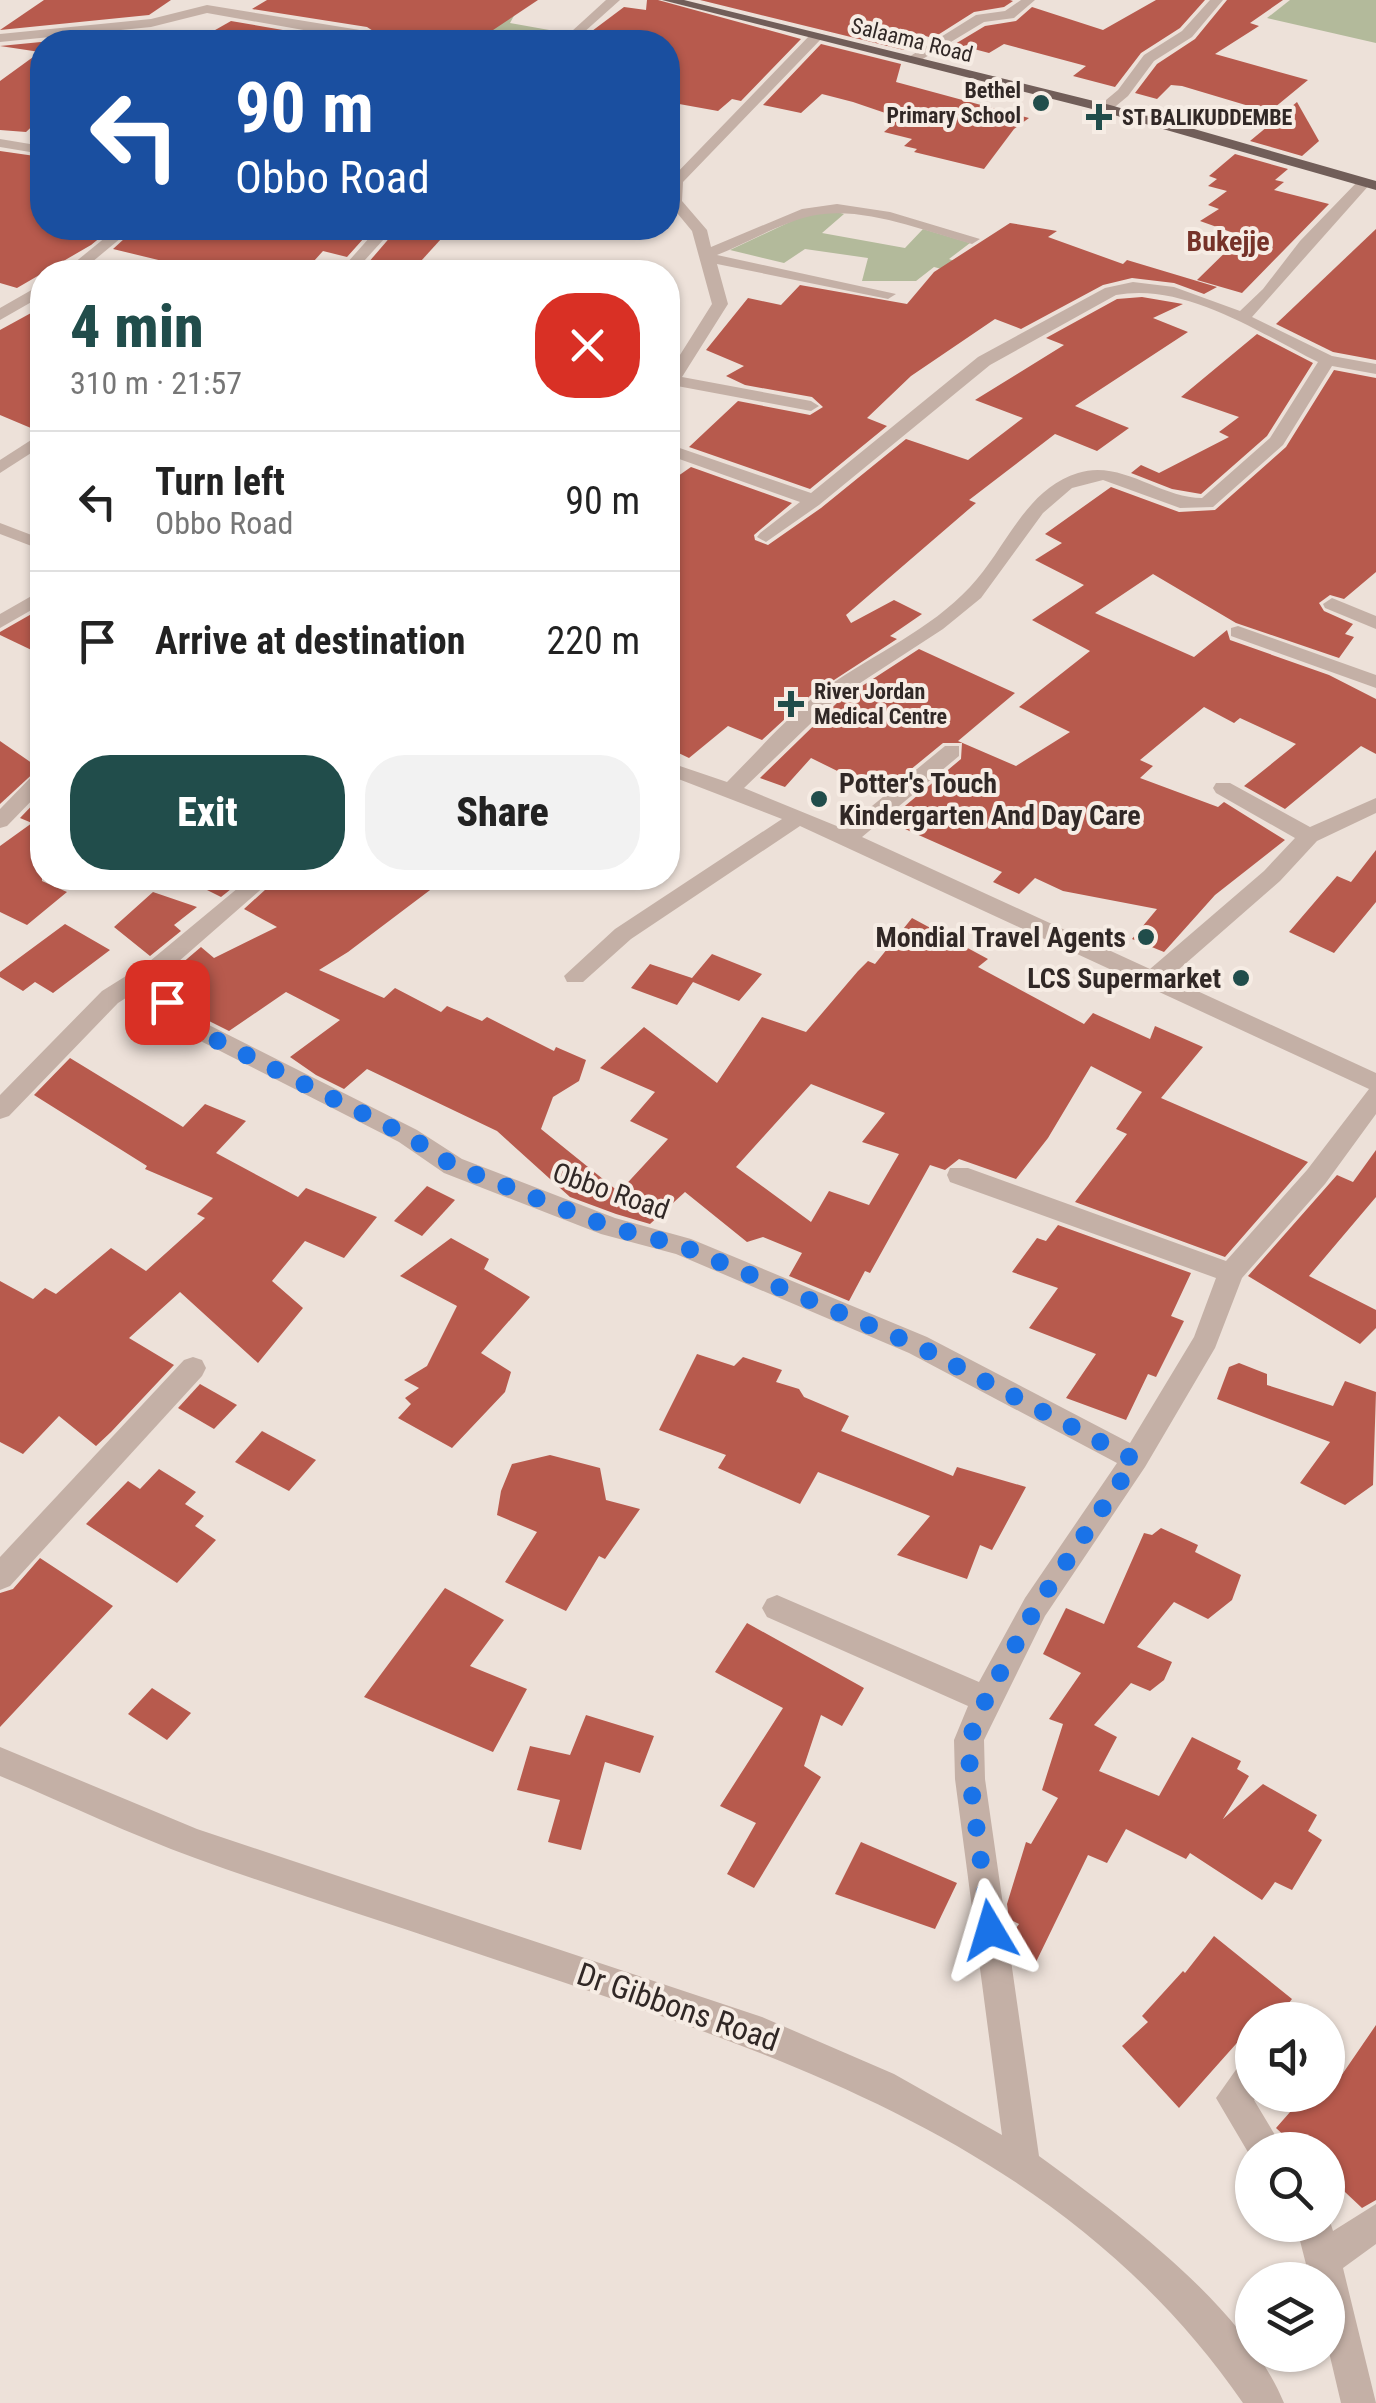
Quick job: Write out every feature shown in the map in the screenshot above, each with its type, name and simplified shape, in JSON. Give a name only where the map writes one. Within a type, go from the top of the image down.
[{"type":"main road","name":"Salaama Road","points":[[668,0],[712,5],[816,37],[1105,108],[1370,185]]},
{"type":"street","points":[[580,30],[614,0]]},
{"type":"street","points":[[911,60],[981,18],[1009,15],[1030,0]]},
{"type":"street","points":[[1105,108],[1123,94],[1150,58],[1187,34],[1217,0]]},
{"type":"street","points":[[74,30],[180,18],[212,4],[335,30]]},
{"type":"street","points":[[125,30],[129,24]]},
{"type":"street","points":[[0,38],[30,35]]},
{"type":"street","points":[[680,177],[816,37]]},
{"type":"street","points":[[0,143],[30,148]]},
{"type":"street","points":[[1242,318],[1269,292],[1305,244],[1370,185]]},
{"type":"street","points":[[680,207],[699,230],[719,310],[680,368]]},
{"type":"street","points":[[707,256],[808,212],[837,209],[890,217],[972,239]]},
{"type":"street","points":[[88,260],[112,240]]},
{"type":"street","points":[[357,260],[375,240]]},
{"type":"street","points":[[707,256],[888,294]]},
{"type":"street","points":[[766,536],[984,361],[1111,291],[1133,287],[1174,292],[1242,318],[1328,360],[1376,368]]},
{"type":"street","points":[[0,315],[30,297]]},
{"type":"street","points":[[731,790],[811,710],[960,606],[989,577],[1020,527],[1051,493],[1095,474],[1106,474],[1180,504],[1206,504],[1278,441],[1328,360]]},
{"type":"street","points":[[680,385],[811,406]]},
{"type":"street","points":[[0,468],[30,447]]},
{"type":"street","points":[[680,454],[780,486],[812,501]]},
{"type":"street","points":[[0,528],[30,540]]},
{"type":"street","points":[[0,622],[30,603]]},
{"type":"street","points":[[1332,604],[1376,623]]},
{"type":"street","points":[[1238,632],[1376,682]]},
{"type":"street","points":[[847,838],[952,750]]},
{"type":"street","points":[[680,772],[847,838],[1152,980],[1274,1031],[1376,1083]]},
{"type":"street","points":[[1223,788],[1309,836]]},
{"type":"street","points":[[0,820],[30,790]]},
{"type":"street","points":[[1152,980],[1272,876],[1309,836],[1376,805]]},
{"type":"street","points":[[575,976],[623,934],[798,818]]},
{"type":"street","points":[[0,1110],[98,1009],[158,966],[248,890]]},
{"type":"street","name":"Obbo Road","points":[[158,966],[167,1002],[184,1022],[408,1136],[454,1166],[610,1227],[682,1246],[918,1346],[1135,1460]]},
{"type":"street","points":[[1023,2166],[970,1779],[969,1740],[986,1699],[1036,1607],[1135,1460],[1206,1340],[1231,1273],[1316,1178],[1376,1096]]},
{"type":"street","points":[[960,1175],[1231,1273]]},
{"type":"street","points":[[0,1577],[193,1368]]},
{"type":"street","points":[[776,1608],[986,1699]]},
{"type":"street","name":"Dr Gibbons Road","points":[[0,1761],[195,1843],[762,2034],[882,2086],[1023,2166],[1122,2239],[1216,2334],[1265,2403]]},
{"type":"street","points":[[1345,2233],[1376,2222]]},
{"type":"street","points":[[1319,2242],[1360,2403]]},
{"type":"green space","points":[[1290,0],[1376,0],[1376,43],[1267,18]]},
{"type":"green space","points":[[516,12],[510,23],[549,30],[486,30],[459,15]]},
{"type":"green space","points":[[809,213],[844,214],[822,233],[905,248],[923,229],[970,243],[949,259],[965,265],[953,272],[934,267],[916,281],[862,281],[868,258],[805,249],[784,263],[730,250]]},
{"type":"building","points":[[44,0],[171,0],[149,15],[0,30]]},
{"type":"building","points":[[267,0],[538,0],[493,30],[372,30],[252,9]]},
{"type":"building","points":[[647,0],[658,0],[801,39],[741,101],[732,99],[718,111],[680,104],[680,30],[593,30],[624,7],[646,10]]},
{"type":"building","points":[[700,0],[1013,1],[1004,7],[974,12],[933,38],[910,32],[904,50]]},
{"type":"building","points":[[1156,0],[1205,0],[1180,28],[1141,53],[1115,87],[1073,76],[1086,66],[1004,44],[989,53],[955,44],[985,26],[1016,21],[1032,7],[1103,30]]},
{"type":"building","points":[[1227,0],[1283,0],[1250,23],[1259,26],[1215,54],[1308,80],[1269,112],[1182,86],[1171,85],[1157,99],[1135,93],[1157,64],[1195,39]]},
{"type":"building","points":[[231,21],[283,30],[215,30]]},
{"type":"building","points":[[30,43],[30,50],[0,46]]},
{"type":"building","points":[[821,44],[901,64],[896,82],[1029,118],[1014,129],[984,169],[914,152],[917,149],[904,146],[912,139],[884,132],[900,118],[853,102],[822,94],[801,113],[763,105]]},
{"type":"building","points":[[30,59],[30,128],[26,132],[0,130],[0,81]]},
{"type":"building","points":[[1297,102],[1319,141],[1302,156],[1250,141]]},
{"type":"building","points":[[0,151],[30,155],[30,240],[97,240],[65,260],[30,260],[30,280],[17,288],[0,283]]},
{"type":"building","points":[[1235,154],[1288,169],[1275,180],[1284,182],[1274,190],[1329,204],[1242,293],[1197,280],[1242,236],[1200,221],[1219,209],[1208,205],[1227,191],[1208,186],[1217,179],[1209,176]]},
{"type":"building","points":[[1010,223],[1057,231],[1048,237],[1123,264],[1127,260],[1217,287],[1204,294],[1174,283],[1132,278],[1103,285],[1021,329],[995,319],[911,376],[867,418],[887,426],[810,489],[689,447],[738,401],[810,415],[823,407],[812,397],[745,385],[726,376],[744,366],[706,350],[748,298],[781,305],[800,285],[907,304],[934,272]]},
{"type":"building","points":[[1376,229],[1376,360],[1333,352],[1276,324]]},
{"type":"building","points":[[123,240],[362,240],[347,257],[323,251],[315,260],[158,260],[113,249]]},
{"type":"building","points":[[388,240],[440,240],[422,260],[371,260]]},
{"type":"building","points":[[1142,297],[1183,304],[1153,318],[1188,332],[1075,406],[1129,428],[1097,451],[1055,434],[969,500],[976,503],[846,615],[851,623],[894,600],[922,614],[890,636],[897,639],[811,695],[762,740],[728,726],[689,758],[680,754],[680,475],[691,467],[792,503],[754,535],[755,540],[768,545],[906,439],[968,460],[1023,418],[975,400],[1064,345],[1046,338],[1117,299]]},
{"type":"building","points":[[30,314],[30,428],[0,415],[0,330]]},
{"type":"building","points":[[1257,334],[1313,363],[1267,436],[1201,494],[1172,489],[1131,473],[1141,465],[1159,473],[1229,437],[1219,432],[1239,417],[1181,397]]},
{"type":"building","points":[[1334,370],[1376,378],[1376,572],[1344,599],[1330,595],[1319,603],[1324,611],[1353,624],[1345,634],[1354,637],[1339,658],[1236,623],[1153,574],[1095,613],[1194,657],[1227,630],[1230,640],[1329,675],[1376,699],[1376,754],[1361,746],[1285,809],[1244,786],[1296,744],[1240,718],[1234,723],[1204,707],[1140,760],[1153,766],[1140,778],[1218,807],[1224,802],[1285,840],[1215,895],[1164,952],[1132,939],[1157,909],[1063,891],[1035,878],[1019,894],[993,882],[1002,872],[887,821],[961,759],[962,743],[943,743],[882,793],[811,758],[785,787],[760,778],[839,701],[919,649],[1015,693],[958,741],[1016,766],[1070,732],[1019,707],[1090,651],[1032,620],[1084,585],[1035,560],[1062,543],[1045,534],[1111,487],[1179,512],[1215,510],[1286,447]]},
{"type":"building","points":[[30,615],[30,649],[0,635]]},
{"type":"building","points":[[0,741],[30,762],[30,776],[0,804]]},
{"type":"building","points":[[30,808],[30,822],[20,818]]},
{"type":"building","points":[[30,824],[30,890],[67,892],[27,925],[0,912],[0,846]]},
{"type":"building","points":[[1376,850],[1376,902],[1334,953],[1289,932],[1337,876],[1351,882]]},
{"type":"building","points":[[207,890],[230,890],[221,897]]},
{"type":"building","points":[[265,890],[430,890],[319,970],[384,998],[395,988],[441,1012],[447,1006],[482,1021],[487,1017],[554,1051],[556,1047],[586,1060],[579,1081],[553,1097],[541,1129],[619,1192],[668,1139],[630,1121],[655,1092],[600,1068],[644,1027],[717,1083],[762,1017],[806,1032],[868,961],[875,964],[912,918],[988,959],[978,967],[1084,1024],[1093,1013],[1150,1039],[1155,1026],[1203,1047],[1161,1098],[1308,1162],[1225,1257],[1075,1202],[1127,1134],[1116,1129],[1142,1092],[1091,1066],[1048,1138],[1016,1179],[959,1159],[945,1170],[930,1165],[870,1273],[865,1271],[849,1301],[789,1276],[802,1253],[763,1237],[747,1242],[685,1192],[650,1224],[616,1214],[570,1197],[497,1131],[367,1069],[344,1089],[316,1075],[290,1057],[340,1020],[286,992],[229,1031],[193,1013],[190,1009],[205,1000],[174,970],[201,947],[214,958],[277,927],[244,909]],"holes":[[[811,1084],[885,1113],[862,1142],[899,1154],[869,1205],[829,1191],[811,1222],[736,1167]]]},
{"type":"building","points":[[153,892],[197,907],[174,925],[181,931],[150,956],[114,927]]},
{"type":"building","points":[[65,924],[110,950],[53,993],[35,982],[23,991],[0,977],[0,972]]},
{"type":"building","points":[[712,954],[762,974],[739,1001],[693,982],[677,1005],[631,988],[650,964],[692,978]]},
{"type":"building","points":[[70,1058],[183,1127],[205,1104],[246,1121],[216,1153],[298,1197],[306,1188],[377,1217],[344,1258],[305,1241],[272,1281],[303,1308],[258,1363],[180,1292],[129,1338],[174,1365],[111,1432],[96,1446],[59,1416],[23,1454],[0,1442],[0,1281],[33,1299],[45,1288],[56,1294],[111,1248],[146,1271],[205,1218],[197,1214],[213,1198],[145,1169],[147,1166],[34,1095]]},
{"type":"building","points":[[1376,1150],[1376,1197],[1309,1276],[1376,1310],[1376,1328],[1360,1344],[1248,1276],[1337,1175],[1353,1182]]},
{"type":"building","points":[[427,1186],[455,1200],[422,1236],[394,1221]]},
{"type":"building","points":[[1058,1225],[1191,1273],[1171,1316],[1184,1321],[1156,1377],[1148,1374],[1126,1420],[1066,1398],[1096,1354],[1029,1328],[1058,1288],[1012,1272],[1037,1238],[1046,1241]]},
{"type":"building","points":[[451,1238],[489,1259],[484,1269],[530,1297],[481,1353],[511,1372],[505,1392],[452,1448],[398,1418],[411,1404],[405,1398],[419,1388],[404,1380],[427,1366],[457,1306],[400,1276]]},
{"type":"building","points":[[697,1354],[734,1366],[743,1357],[782,1370],[776,1382],[799,1389],[804,1397],[849,1416],[841,1431],[953,1476],[957,1467],[1026,1487],[992,1550],[980,1545],[967,1579],[897,1555],[930,1516],[818,1472],[800,1504],[718,1468],[726,1455],[659,1430]]},
{"type":"building","points":[[1239,1363],[1267,1374],[1267,1385],[1333,1406],[1345,1381],[1376,1392],[1373,1485],[1345,1505],[1300,1483],[1330,1442],[1217,1399],[1229,1367]]},
{"type":"building","points":[[200,1384],[237,1405],[214,1429],[178,1408]]},
{"type":"building","points":[[262,1431],[316,1460],[289,1491],[235,1462]]},
{"type":"building","points":[[550,1455],[600,1468],[606,1500],[640,1509],[605,1559],[599,1556],[566,1611],[505,1582],[537,1532],[497,1515],[512,1464]]},
{"type":"building","points":[[159,1469],[196,1492],[185,1504],[204,1516],[195,1526],[216,1540],[177,1583],[86,1524],[128,1481],[140,1489]]},
{"type":"building","points":[[1161,1528],[1198,1545],[1195,1552],[1241,1575],[1232,1600],[1208,1619],[1174,1602],[1137,1647],[1172,1662],[1164,1680],[1150,1691],[1131,1683],[1094,1725],[1117,1737],[1099,1771],[1159,1796],[1192,1737],[1241,1761],[1237,1769],[1249,1776],[1223,1819],[1263,1784],[1317,1815],[1308,1831],[1322,1840],[1292,1890],[1275,1882],[1262,1900],[1190,1853],[1186,1859],[1126,1829],[1107,1863],[1088,1855],[1036,1962],[1014,1952],[1011,1935],[1019,1924],[1009,1919],[1007,1904],[1026,1842],[1031,1844],[1058,1798],[1042,1790],[1063,1724],[1049,1719],[1081,1673],[1043,1654],[1066,1608],[1104,1624],[1144,1533],[1152,1535]]},
{"type":"building","points":[[40,1558],[113,1606],[0,1727],[0,1593],[13,1589]]},
{"type":"building","points":[[445,1588],[504,1620],[470,1666],[527,1689],[493,1752],[364,1697]]},
{"type":"building","points":[[747,1623],[864,1688],[842,1726],[821,1715],[804,1766],[821,1777],[754,1888],[727,1874],[756,1823],[720,1806],[783,1708],[715,1672]]},
{"type":"building","points":[[152,1688],[191,1713],[167,1740],[128,1714]]},
{"type":"building","points":[[586,1715],[654,1736],[640,1773],[605,1762],[581,1850],[548,1842],[560,1800],[517,1790],[530,1746],[570,1755]]},
{"type":"building","points":[[861,1842],[957,1883],[935,1929],[835,1894]]},
{"type":"building","points":[[1214,1936],[1292,1999],[1235,2002],[1235,2045],[1179,2108],[1122,2046],[1148,2022],[1142,2016],[1185,1973]]},
{"type":"building","points":[[1376,2025],[1376,2200],[1362,2208],[1345,2192],[1345,2132],[1280,2132],[1276,2128],[1290,2112],[1345,2112],[1345,2070]]},
{"type":"place","name":"Bethel Primary School","points":[[1041,103]]},
{"type":"place","name":"ST BALIKUDDEMBE","points":[[1099,117]]},
{"type":"place","name":"River Jordan Medical Centre","points":[[791,704]]},
{"type":"place","name":"Potter's Touch Kindergarten And Day Care","points":[[819,799]]},
{"type":"place","name":"Mondial Travel Agents","points":[[1146,937]]},
{"type":"place","name":"LCS Supermarket","points":[[1241,978]]},
{"type":"district","name":"Bukejje","points":[[1228,241]]},
{"type":"route","points":[[167,1002],[184,1022],[202,1033],[408,1136],[454,1166],[610,1227],[682,1246],[918,1346],[1135,1460],[1036,1607],[986,1699],[969,1740],[970,1779],[990,1930]]}]
